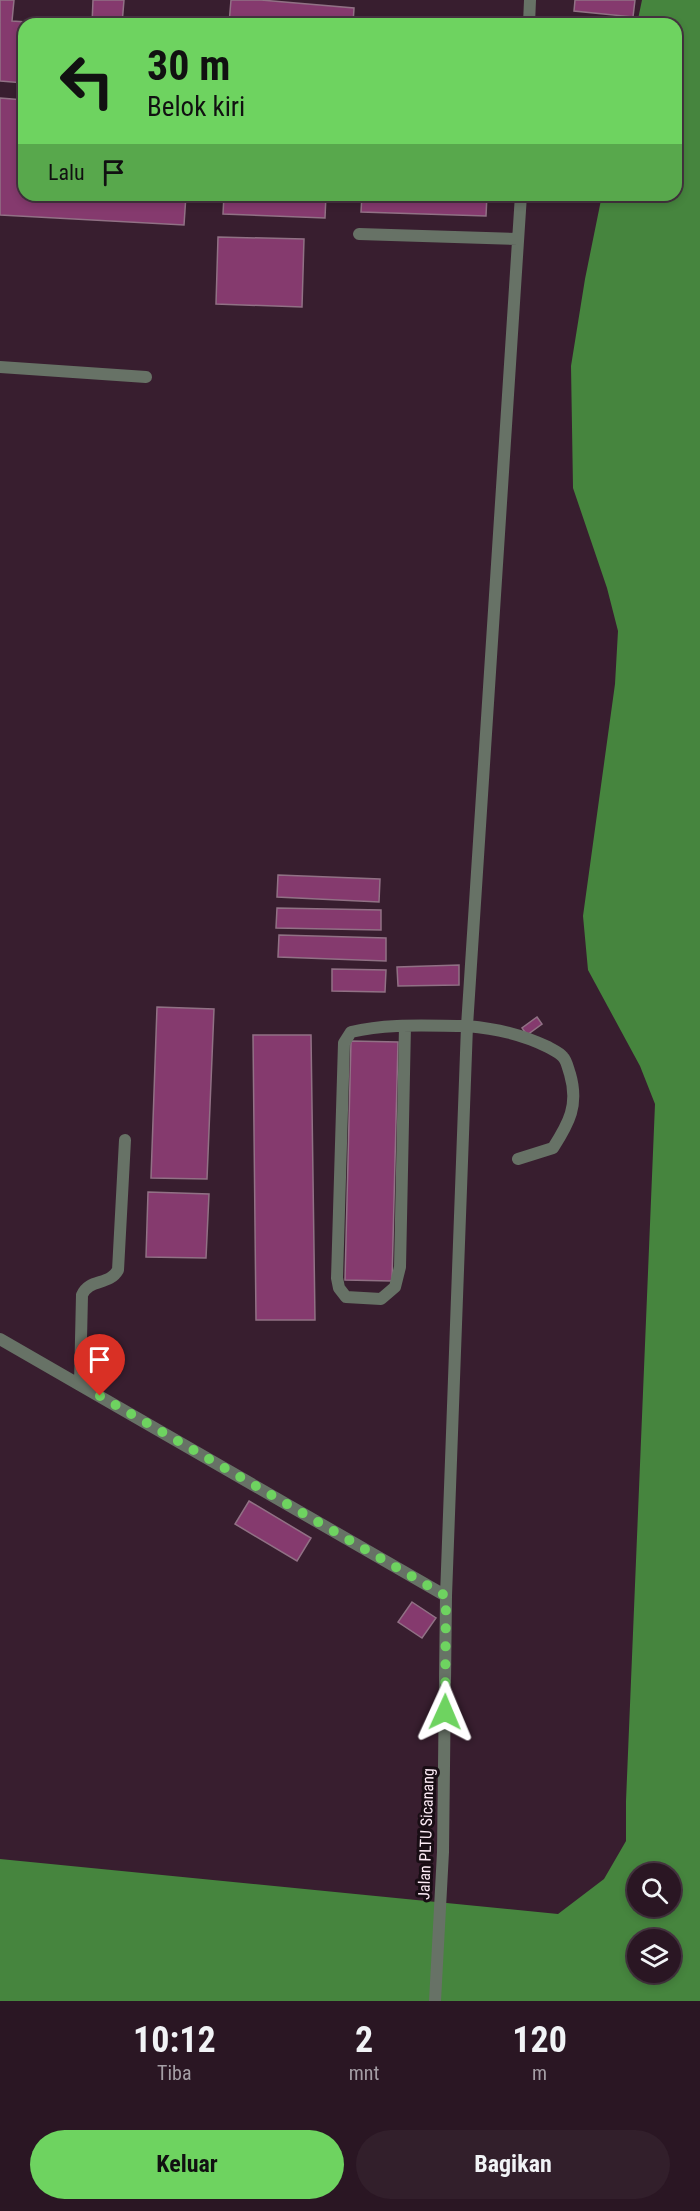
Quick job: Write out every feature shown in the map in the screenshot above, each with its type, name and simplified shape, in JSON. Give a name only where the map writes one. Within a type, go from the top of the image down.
[{"type":"lane","points":[[529,18],[530,0]]},
{"type":"lane","name":"Jalan PLTU Sicanang","points":[[435,2001],[443,1852],[446,1596],[467,1026],[521,201]]},
{"type":"lane","points":[[359,234],[518,239]]},
{"type":"lane","points":[[0,367],[146,377]]},
{"type":"lane","points":[[405,1026],[400,1267],[395,1287],[381,1299],[346,1297],[339,1288],[337,1278],[344,1043],[351,1032],[374,1026],[405,1026],[467,1026],[497,1029],[526,1036],[564,1058],[571,1077],[574,1098],[569,1123],[554,1148],[518,1159]]},
{"type":"lane","points":[[80,1384],[82,1295],[84,1289],[109,1280],[118,1270],[125,1140]]},
{"type":"lane","points":[[0,1339],[446,1596]]},
{"type":"shaded area","points":[[642,0],[700,0],[700,2001],[0,2001],[0,1859],[558,1914],[604,1879],[626,1841],[655,1104],[640,1066],[588,970],[583,916],[615,684],[618,631],[607,588],[573,488],[571,366],[601,201],[682,201],[682,18],[638,18]]},
{"type":"building","points":[[0,0],[14,0],[12,21],[18,21],[18,82],[0,81]]},
{"type":"building","points":[[93,0],[124,0],[122,18],[92,18]]},
{"type":"building","points":[[231,0],[261,0],[354,8],[353,18],[230,18]]},
{"type":"building","points":[[575,0],[635,0],[633,17],[574,11]]},
{"type":"building","points":[[0,98],[18,100],[18,201],[186,201],[184,225],[0,215]]},
{"type":"building","points":[[224,201],[326,201],[325,218],[223,214]]},
{"type":"building","points":[[362,201],[487,201],[486,216],[361,212]]},
{"type":"building","points":[[218,237],[304,239],[302,307],[216,304]]},
{"type":"building","points":[[278,875],[380,879],[379,902],[277,897]]},
{"type":"building","points":[[277,908],[381,910],[381,930],[276,928]]},
{"type":"building","points":[[279,935],[386,938],[386,961],[278,957]]},
{"type":"building","points":[[459,965],[459,985],[398,986],[397,967]]},
{"type":"building","points":[[332,969],[386,970],[385,992],[332,991]]},
{"type":"building","points":[[157,1007],[214,1009],[207,1179],[151,1178]]},
{"type":"building","points":[[537,1017],[542,1024],[527,1035],[522,1028]]},
{"type":"building","points":[[253,1035],[311,1035],[315,1320],[256,1320]]},
{"type":"building","points":[[351,1041],[398,1042],[392,1281],[345,1280]]},
{"type":"building","points":[[148,1192],[209,1194],[206,1258],[146,1257]]},
{"type":"building","points":[[249,1501],[311,1538],[297,1561],[235,1524]]},
{"type":"building","points":[[412,1602],[436,1618],[422,1638],[398,1622]]},
{"type":"route","points":[[100,1396],[446,1596],[445,1712]]}]
